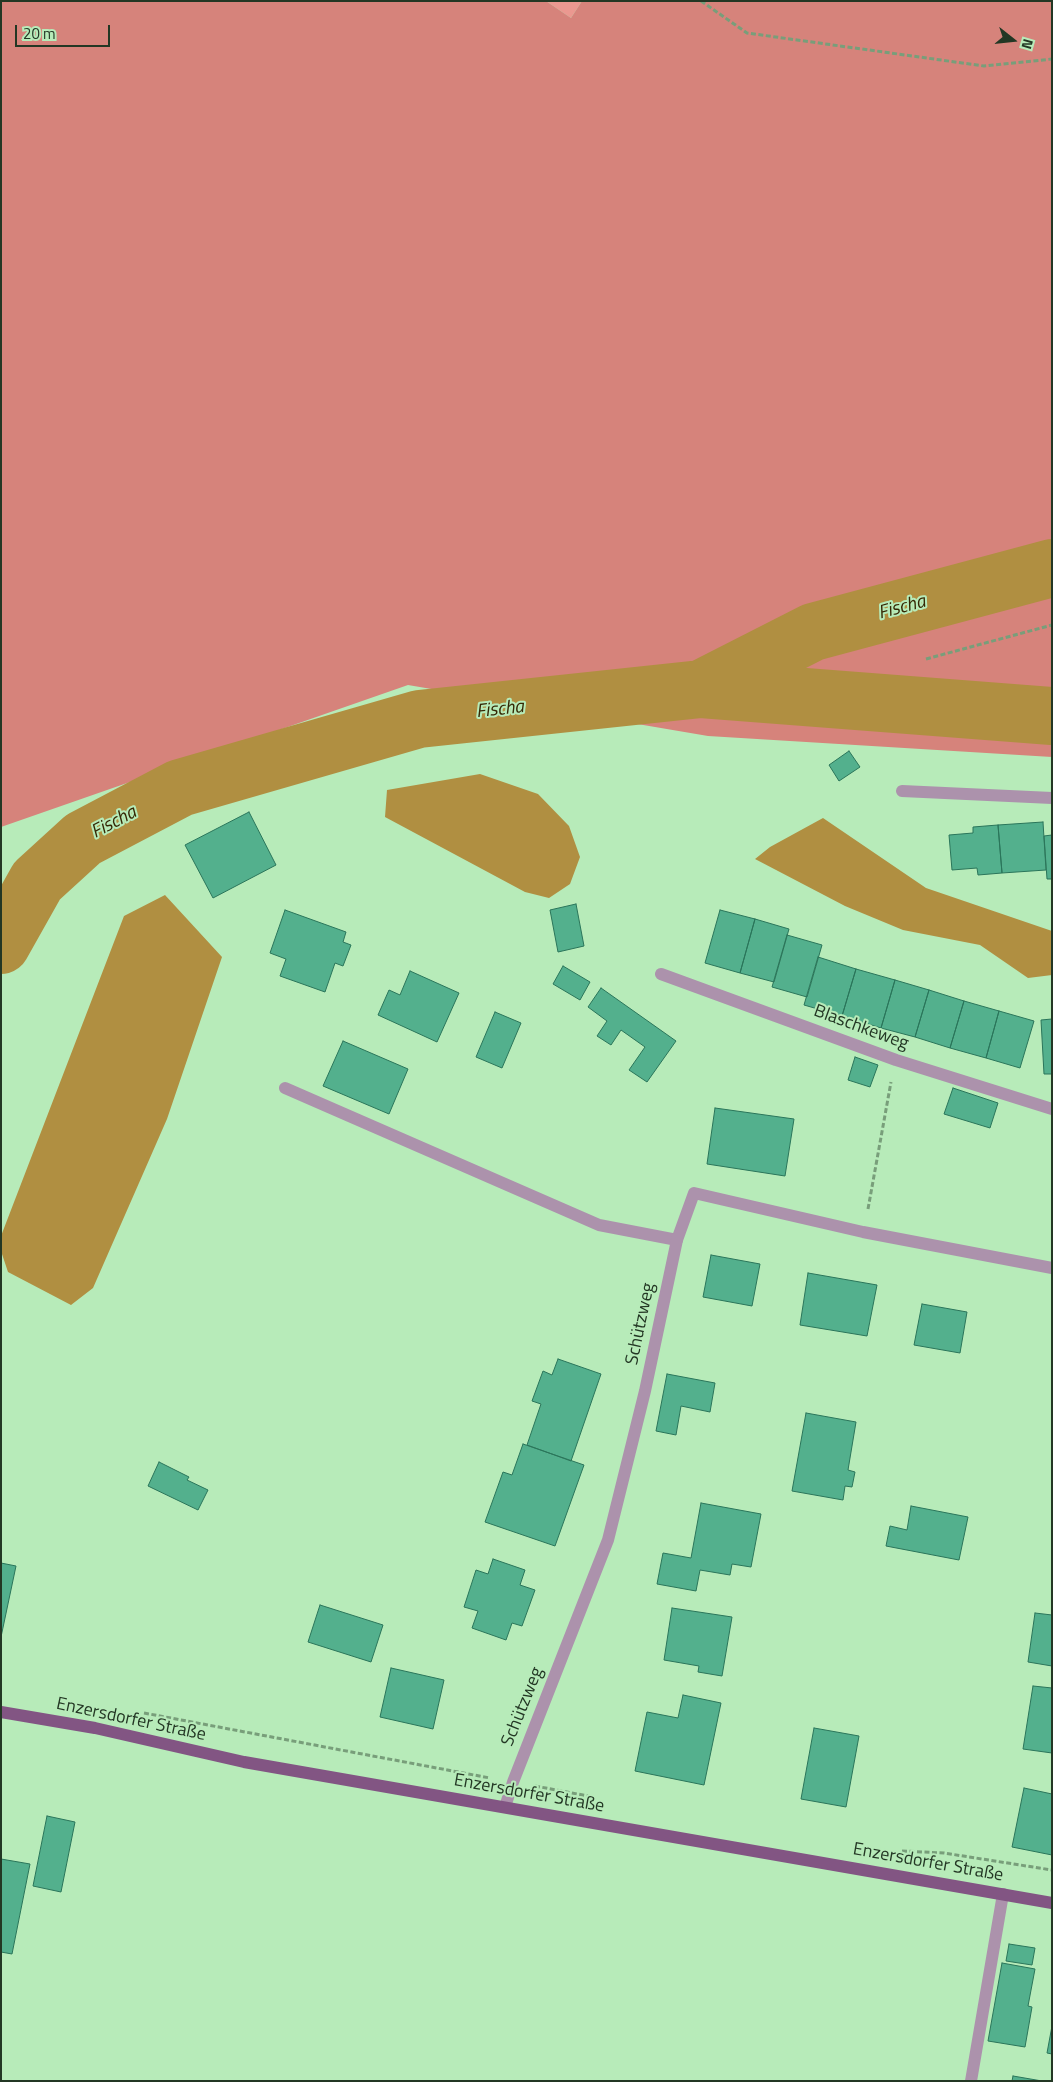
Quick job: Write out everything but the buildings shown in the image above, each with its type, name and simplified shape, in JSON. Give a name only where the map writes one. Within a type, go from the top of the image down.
[{"type":"main road","name":"Enzersdorfer Straße","points":[[1,1712],[95,1728],[244,1762],[1052,1903]]},
{"type":"street","points":[[902,791],[1052,798]]},
{"type":"street","name":"Blaschkeweg","points":[[661,974],[896,1060],[1052,1109]]},
{"type":"street","points":[[285,1088],[599,1225],[677,1240]]},
{"type":"street","name":"Schützweg","points":[[506,1807],[513,1782],[608,1540],[645,1391],[677,1240],[694,1193],[863,1232],[1052,1268]]},
{"type":"street","points":[[971,2081],[1003,1894]]},
{"type":"path","points":[[701,1],[747,33],[984,66],[1052,59]]},
{"type":"path","points":[[926,659],[1052,625]]},
{"type":"path","points":[[863,1232],[896,1060]]},
{"type":"shaded area","points":[[1,1],[546,1],[571,18],[582,1],[1052,1],[1052,757],[708,736],[408,685],[1,827]]},
{"type":"shaded area","points":[[546,1],[582,1],[571,18]]},
{"type":"shaded area","points":[[480,774],[538,794],[569,826],[580,857],[570,884],[549,898],[525,892],[385,817],[387,790]]},
{"type":"shaded area","points":[[823,818],[926,888],[1052,931],[1052,975],[1028,978],[980,945],[903,930],[845,906],[755,859],[770,847]]},
{"type":"shaded area","points":[[165,895],[222,957],[167,1119],[93,1288],[71,1305],[8,1272],[1,1251],[1,1236],[124,916]]},
{"type":"waterway","name":"Fischa","points":[[1,945],[37,881],[83,839],[180,788],[419,719],[701,689],[813,632],[1052,568]]},
{"type":"waterway","points":[[701,689],[1052,716]]}]
